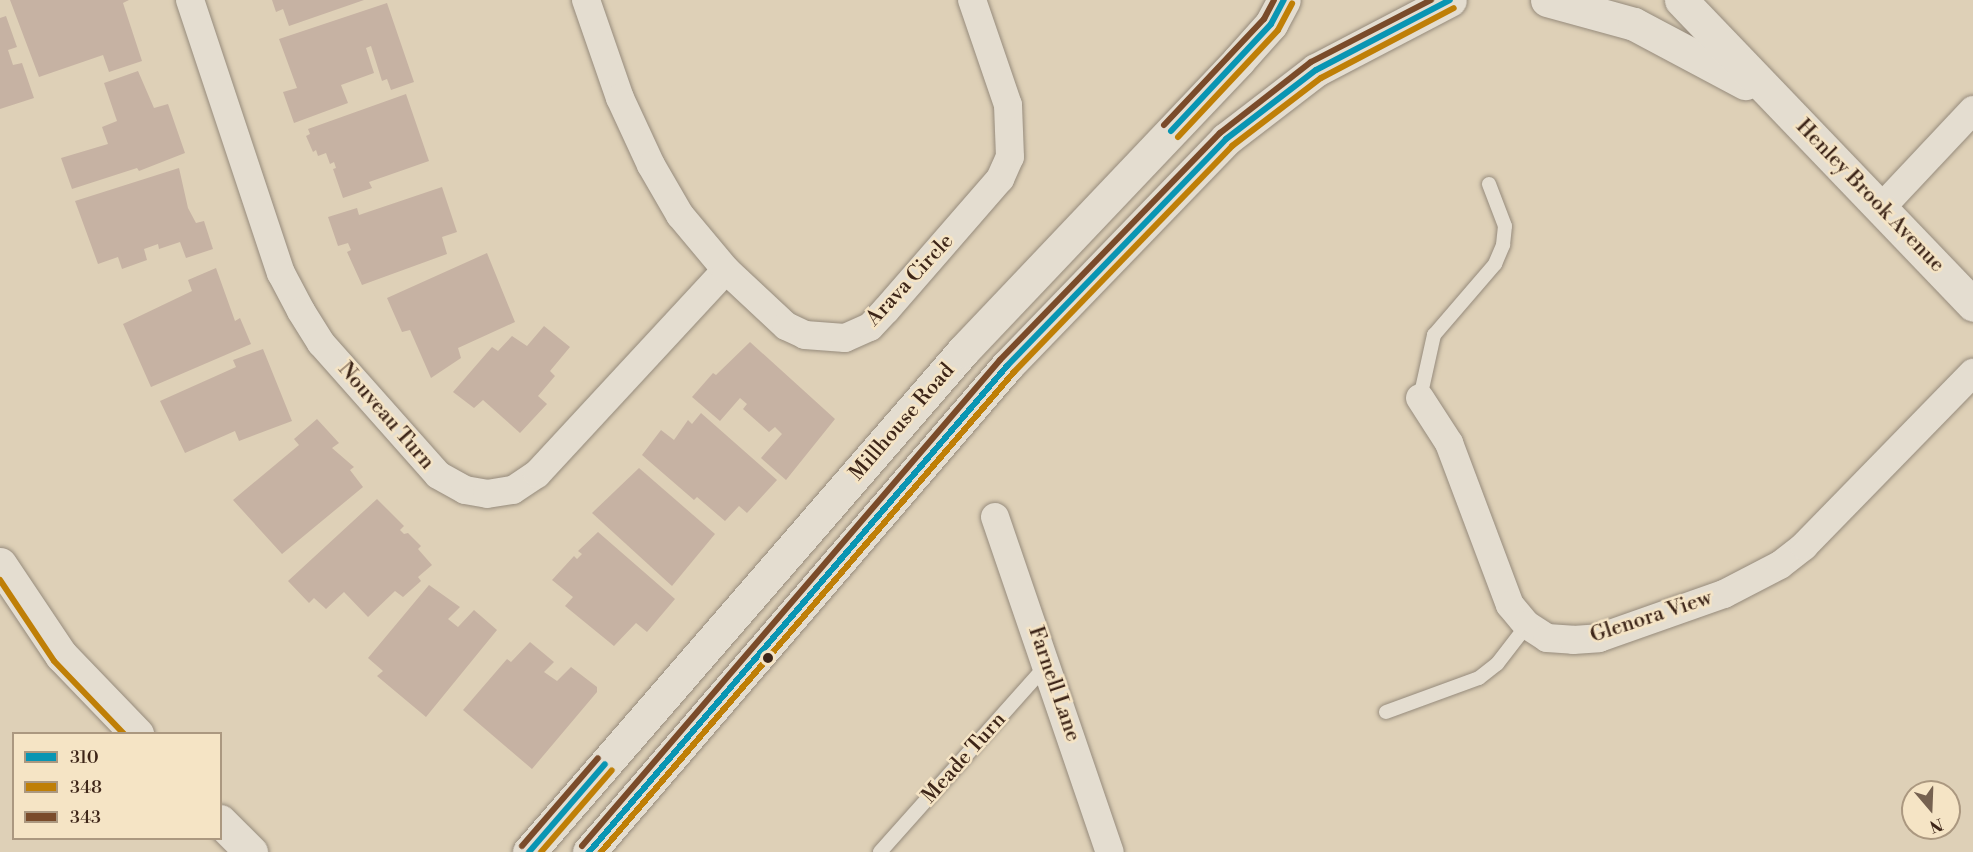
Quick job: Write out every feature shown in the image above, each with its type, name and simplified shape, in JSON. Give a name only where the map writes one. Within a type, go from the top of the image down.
[{"type":"main road","name":"Millhouse Road","points":[[529,852],[963,351],[1271,24],[1284,0]]},
{"type":"main road","name":"Millhouse Road","points":[[589,852],[1007,366],[1226,139],[1316,70],[1450,0]]},
{"type":"main road","name":"Henley Brook Avenue","points":[[1547,0],[1634,24],[1727,70],[1791,115]]},
{"type":"main road","name":"Henley Brook Avenue","points":[[1681,0],[1973,304]]},
{"type":"main road","points":[[0,564],[62,655],[135,732]]},
{"type":"main road","points":[[222,822],[251,852]]},
{"type":"street","name":"Nouveau Turn","points":[[190,0],[280,273],[301,311],[321,343],[438,476],[465,490],[488,494],[513,490],[537,474],[726,270]]},
{"type":"street","name":"Arava Circle","points":[[586,0],[620,98],[651,165],[680,215],[726,270],[786,326],[805,335],[845,338],[870,327],[886,310],[1000,179],[1010,157],[1008,105],[972,0]]},
{"type":"street","points":[[1882,207],[1973,110]]},
{"type":"street","name":"Glenora View","points":[[1420,398],[1449,443],[1510,605],[1527,625],[1547,638],[1599,638],[1725,594],[1780,565],[1804,546],[1973,373]]},
{"type":"street","name":"Farnell Lane","points":[[995,517],[1110,852]]},
{"type":"lane","name":"Glenora View","points":[[1420,398],[1434,335],[1495,264],[1503,245],[1505,226],[1489,184]]},
{"type":"lane","points":[[1386,712],[1479,678],[1497,664],[1527,625]]},
{"type":"lane","name":"Meade Turn","points":[[880,852],[1047,664]]},
{"type":"building","points":[[10,0],[129,0],[123,3],[142,61],[109,72],[103,55],[39,77]]},
{"type":"building","points":[[272,0],[364,0],[289,26],[283,9],[276,12]]},
{"type":"building","points":[[387,3],[414,82],[391,90],[387,79],[382,81],[371,46],[366,48],[374,73],[341,85],[348,103],[294,123],[283,92],[297,88],[279,39]]},
{"type":"building","points":[[6,16],[17,47],[8,50],[13,65],[22,63],[34,98],[0,109],[0,18]]},
{"type":"building","points":[[138,71],[154,108],[168,104],[185,153],[139,171],[137,168],[72,189],[61,158],[108,144],[102,127],[117,121],[104,83]]},
{"type":"building","points":[[406,94],[429,161],[369,182],[372,188],[343,198],[333,169],[336,168],[334,162],[330,164],[326,153],[318,156],[316,150],[313,152],[306,136],[310,134],[308,129]]},
{"type":"building","points":[[179,168],[188,208],[196,223],[204,221],[213,249],[186,258],[180,242],[159,249],[158,244],[144,249],[147,260],[122,269],[118,257],[98,264],[75,201]]},
{"type":"building","points":[[442,187],[457,232],[442,237],[447,254],[362,285],[347,252],[351,250],[348,243],[338,246],[328,217],[357,208],[359,215]]},
{"type":"building","points":[[487,253],[515,322],[458,348],[461,358],[431,378],[410,330],[402,332],[387,298]]},
{"type":"building","points":[[216,268],[235,321],[240,318],[251,344],[151,387],[123,324],[192,291],[188,280]]},
{"type":"building","points":[[544,326],[570,347],[550,371],[555,376],[538,396],[547,404],[520,433],[483,400],[474,408],[453,392],[492,347],[498,351],[512,336],[527,346]]},
{"type":"building","points":[[750,342],[835,419],[786,480],[761,458],[782,434],[775,427],[769,432],[743,409],[747,404],[740,398],[720,421],[692,397],[713,373],[716,375]]},
{"type":"building","points":[[263,349],[292,421],[239,441],[235,431],[185,453],[160,401],[236,367],[233,360]]},
{"type":"building","points":[[701,413],[777,480],[747,513],[739,506],[725,521],[697,497],[694,500],[642,455],[661,430],[674,440],[688,420],[692,424]]},
{"type":"building","points":[[317,419],[339,443],[332,448],[354,467],[350,470],[363,487],[282,554],[233,500],[299,445],[294,439]]},
{"type":"building","points":[[639,468],[715,534],[672,586],[592,513]]},
{"type":"building","points":[[377,499],[404,526],[400,530],[404,534],[408,533],[421,546],[418,549],[432,565],[418,577],[421,581],[403,597],[395,591],[368,617],[344,592],[326,609],[314,598],[309,603],[288,581]]},
{"type":"building","points":[[598,532],[675,599],[647,632],[636,623],[614,646],[565,606],[573,597],[552,580],[574,556],[577,559],[582,554],[578,551]]},
{"type":"building","points":[[429,585],[460,607],[448,619],[458,627],[474,610],[497,630],[426,717],[377,676],[383,671],[368,658]]},
{"type":"building","points":[[530,642],[554,662],[544,672],[557,681],[571,667],[597,687],[597,692],[532,769],[463,710],[507,659],[511,662]]},
{"type":"transit line","name":"343","points":[[1164,125],[1264,19],[1274,0]]},
{"type":"transit line","name":"310","points":[[1171,131],[1271,24],[1284,0]]},
{"type":"transit line","name":"343","points":[[582,846],[1000,360],[1220,133],[1311,62],[1431,0]]},
{"type":"transit line","name":"310","points":[[589,852],[1007,366],[1226,139],[1316,70],[1450,0]]},
{"type":"transit line","name":"348","points":[[1178,137],[1278,30],[1292,4]]},
{"type":"transit line","name":"348","points":[[601,852],[1014,372],[1232,146],[1321,78],[1454,8]]},
{"type":"transit line","name":"348","points":[[0,580],[54,661],[122,732]]},
{"type":"transit line","name":"343","points":[[522,846],[598,758]]},
{"type":"transit line","name":"310","points":[[529,852],[605,764]]},
{"type":"transit line","name":"348","points":[[541,852],[612,770]]}]
